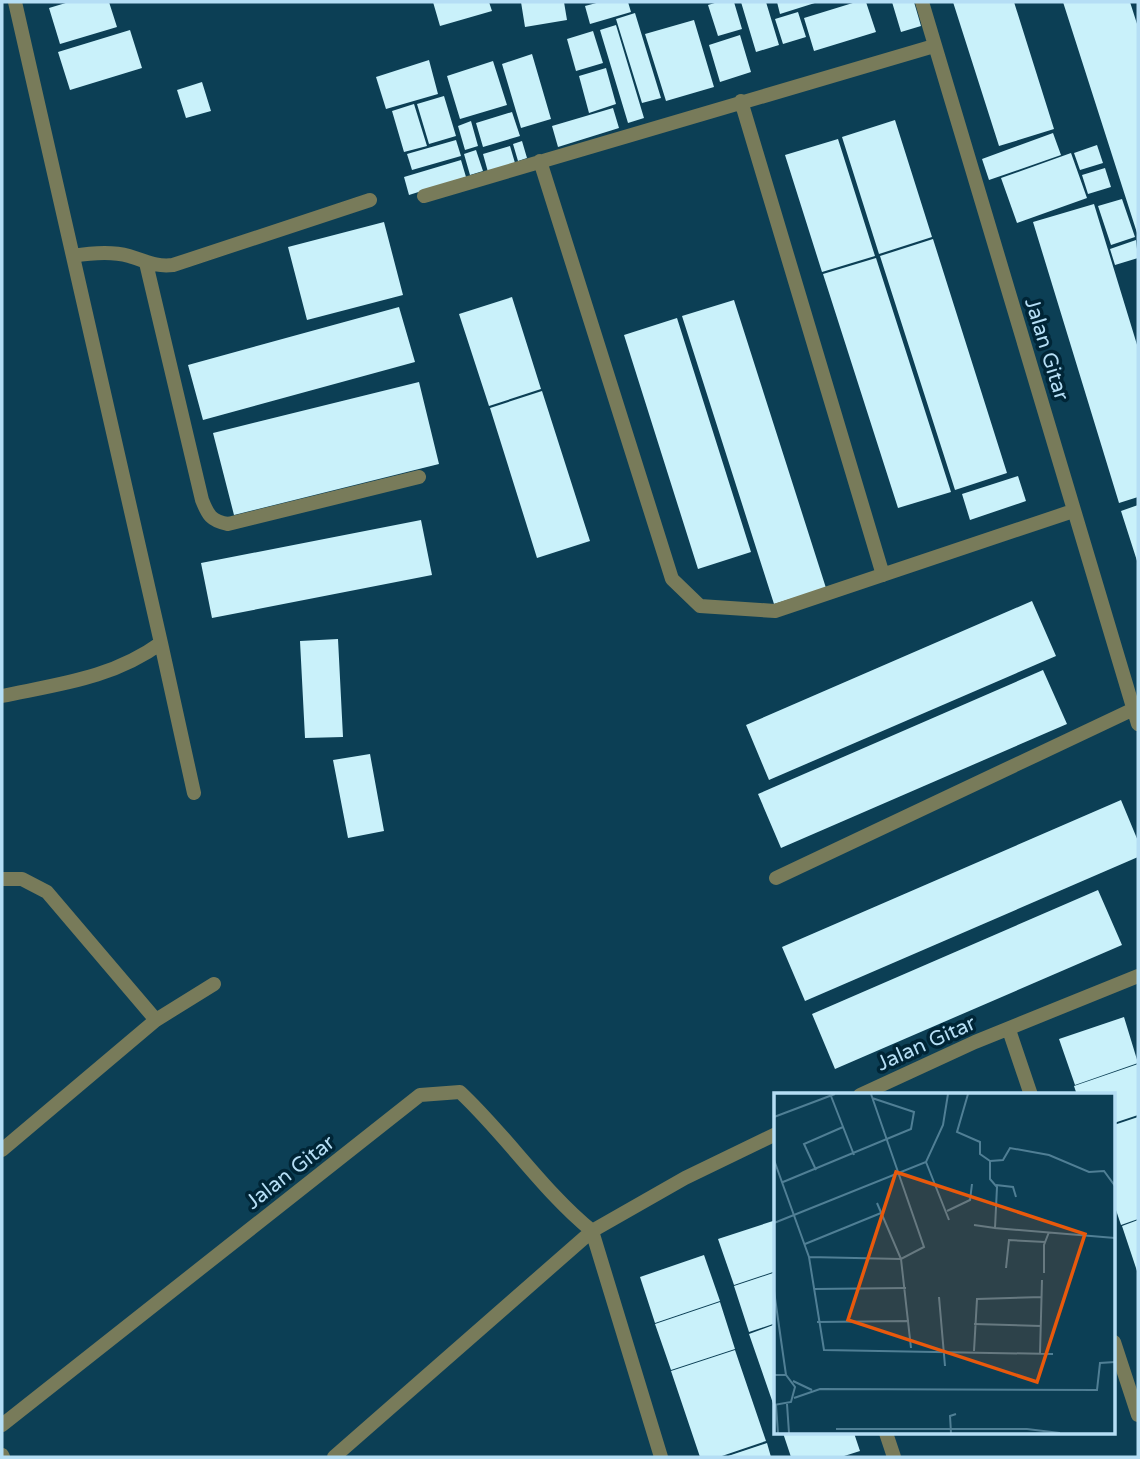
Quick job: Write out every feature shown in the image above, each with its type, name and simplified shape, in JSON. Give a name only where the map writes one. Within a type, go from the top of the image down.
[{"type":"street","points":[[15,2],[194,793]]},
{"type":"street","name":"Jalan Gitar","points":[[922,2],[1073,510],[1136,707],[1138,724]]},
{"type":"street","points":[[424,196],[934,46]]},
{"type":"street","points":[[741,101],[883,575]]},
{"type":"street","points":[[540,161],[672,579],[700,606],[775,611],[1073,510]]},
{"type":"street","points":[[73,256],[109,253],[159,267],[173,265],[370,200]]},
{"type":"street","points":[[146,263],[202,500],[209,516],[215,522],[228,524],[418,477]]},
{"type":"street","points":[[2,696],[98,677],[140,658],[161,643]]},
{"type":"street","points":[[776,878],[1136,707]]},
{"type":"street","points":[[2,879],[22,879],[47,892],[156,1020]]},
{"type":"street","name":"Jalan Gitar","points":[[865,1093],[1138,976]]},
{"type":"street","points":[[2,1150],[156,1020],[214,984]]},
{"type":"street","name":"Jalan Gitar","points":[[1009,1030],[1030,1093]]},
{"type":"street","name":"Jalan Gitar","points":[[2,1425],[420,1094],[460,1092],[485,1115],[562,1207],[592,1231]]},
{"type":"street","points":[[334,1457],[592,1231],[685,1178],[774,1135]]},
{"type":"street","points":[[592,1231],[661,1457]]},
{"type":"street","points":[[1116,1348],[1138,1415]]},
{"type":"street","points":[[886,1434],[894,1457]]},
{"type":"building","points":[[69,2],[109,2],[117,27],[60,44],[49,8]]},
{"type":"building","points":[[433,2],[489,2],[492,11],[440,26]]},
{"type":"building","points":[[521,2],[564,2],[567,20],[525,27]]},
{"type":"building","points":[[600,2],[628,2],[631,12],[590,24],[585,6]]},
{"type":"building","points":[[734,2],[742,29],[718,36],[708,5]]},
{"type":"building","points":[[741,2],[766,2],[779,45],[756,52]]},
{"type":"building","points":[[777,2],[818,2],[780,14]]},
{"type":"building","points":[[856,2],[866,2],[876,32],[814,51],[804,18]]},
{"type":"building","points":[[892,2],[914,2],[921,26],[901,32]]},
{"type":"building","points":[[953,2],[1014,2],[1054,129],[999,146]]},
{"type":"building","points":[[1063,2],[1130,2],[1138,27],[1138,236]]},
{"type":"building","points":[[798,12],[806,37],[783,44],[775,19]]},
{"type":"building","points":[[635,13],[661,98],[642,103],[616,19]]},
{"type":"building","points":[[694,20],[714,87],[666,101],[645,34]]},
{"type":"building","points":[[616,25],[644,118],[628,123],[600,30]]},
{"type":"building","points":[[130,30],[142,68],[70,90],[58,52]]},
{"type":"building","points":[[593,31],[603,63],[576,71],[567,39]]},
{"type":"building","points":[[740,35],[751,72],[720,82],[709,45]]},
{"type":"building","points":[[532,54],[551,119],[521,128],[502,64]]},
{"type":"building","points":[[429,60],[438,94],[386,109],[376,77]]},
{"type":"building","points":[[493,61],[507,105],[460,119],[447,76]]},
{"type":"building","points":[[606,68],[616,104],[589,113],[579,76]]},
{"type":"building","points":[[202,82],[211,111],[186,118],[177,90]]},
{"type":"building","points":[[444,96],[456,136],[429,144],[417,104]]},
{"type":"building","points":[[414,104],[427,146],[404,152],[392,111]]},
{"type":"building","points":[[613,108],[619,128],[558,147],[552,126]]},
{"type":"building","points":[[512,112],[520,136],[483,147],[476,123]]},
{"type":"building","points":[[895,120],[932,237],[879,254],[842,137]]},
{"type":"building","points":[[471,121],[478,146],[465,150],[458,126]]},
{"type":"building","points":[[1053,133],[1061,155],[989,180],[982,159]]},
{"type":"building","points":[[838,139],[875,256],[822,272],[785,155]]},
{"type":"building","points":[[456,140],[461,156],[412,170],[407,154]]},
{"type":"building","points":[[522,141],[527,158],[518,161],[513,144]]},
{"type":"building","points":[[1097,145],[1103,163],[1080,170],[1074,153]]},
{"type":"building","points":[[510,146],[515,163],[488,172],[483,154]]},
{"type":"building","points":[[476,150],[483,171],[470,175],[464,154]]},
{"type":"building","points":[[1071,153],[1087,198],[1017,223],[1001,178]]},
{"type":"building","points":[[461,160],[466,177],[409,195],[404,177]]},
{"type":"building","points":[[1105,168],[1111,187],[1088,194],[1082,175]]},
{"type":"building","points":[[1122,199],[1135,237],[1111,245],[1098,206]]},
{"type":"building","points":[[1094,204],[1138,348],[1138,497],[1119,503],[1033,222]]},
{"type":"building","points":[[384,222],[403,295],[307,320],[288,247]]},
{"type":"building","points":[[933,239],[1007,473],[955,490],[880,256]]},
{"type":"building","points":[[1136,240],[1138,258],[1115,265],[1110,249]]},
{"type":"building","points":[[876,258],[951,492],[898,508],[823,274]]},
{"type":"building","points":[[512,297],[541,389],[489,406],[459,314]]},
{"type":"building","points":[[734,300],[826,588],[774,604],[682,316]]},
{"type":"building","points":[[399,307],[415,362],[203,420],[188,365]]},
{"type":"building","points":[[677,318],[751,552],[698,569],[624,335]]},
{"type":"building","points":[[419,382],[439,464],[234,515],[213,433]]},
{"type":"building","points":[[542,391],[590,541],[537,558],[490,408]]},
{"type":"building","points":[[1018,476],[1026,501],[970,520],[962,494]]},
{"type":"building","points":[[1138,505],[1138,564],[1121,511]]},
{"type":"building","points":[[421,520],[432,575],[212,618],[201,563]]},
{"type":"building","points":[[1032,601],[1056,656],[769,780],[746,725]]},
{"type":"building","points":[[338,639],[343,737],[305,738],[300,641]]},
{"type":"building","points":[[1043,670],[1067,724],[781,848],[758,794]]},
{"type":"building","points":[[370,754],[384,831],[348,838],[333,760]]},
{"type":"building","points":[[1121,800],[1138,841],[1138,857],[805,1001],[782,947]]},
{"type":"building","points":[[1098,890],[1122,945],[835,1069],[812,1014]]},
{"type":"building","points":[[1124,1017],[1138,1063],[1075,1085],[1059,1039]]},
{"type":"building","points":[[1138,1064],[1138,1115],[1116,1122],[1116,1093],[1076,1093],[1074,1086]]},
{"type":"building","points":[[1138,1117],[1138,1219],[1121,1225],[1116,1210],[1116,1124]]},
{"type":"building","points":[[1138,1220],[1138,1274],[1122,1226]]},
{"type":"building","points":[[774,1221],[774,1272],[734,1285],[718,1239]]},
{"type":"building","points":[[704,1255],[720,1301],[655,1323],[640,1277]]},
{"type":"building","points":[[774,1273],[774,1324],[749,1332],[734,1286]]},
{"type":"building","points":[[720,1302],[735,1349],[671,1370],[655,1324]]},
{"type":"building","points":[[774,1325],[774,1406],[749,1334]]},
{"type":"building","points":[[735,1350],[766,1441],[719,1457],[700,1457],[671,1371]]},
{"type":"building","points":[[783,1434],[854,1434],[860,1451],[841,1457],[791,1457]]},
{"type":"building","points":[[767,1443],[771,1457],[725,1457]]}]
